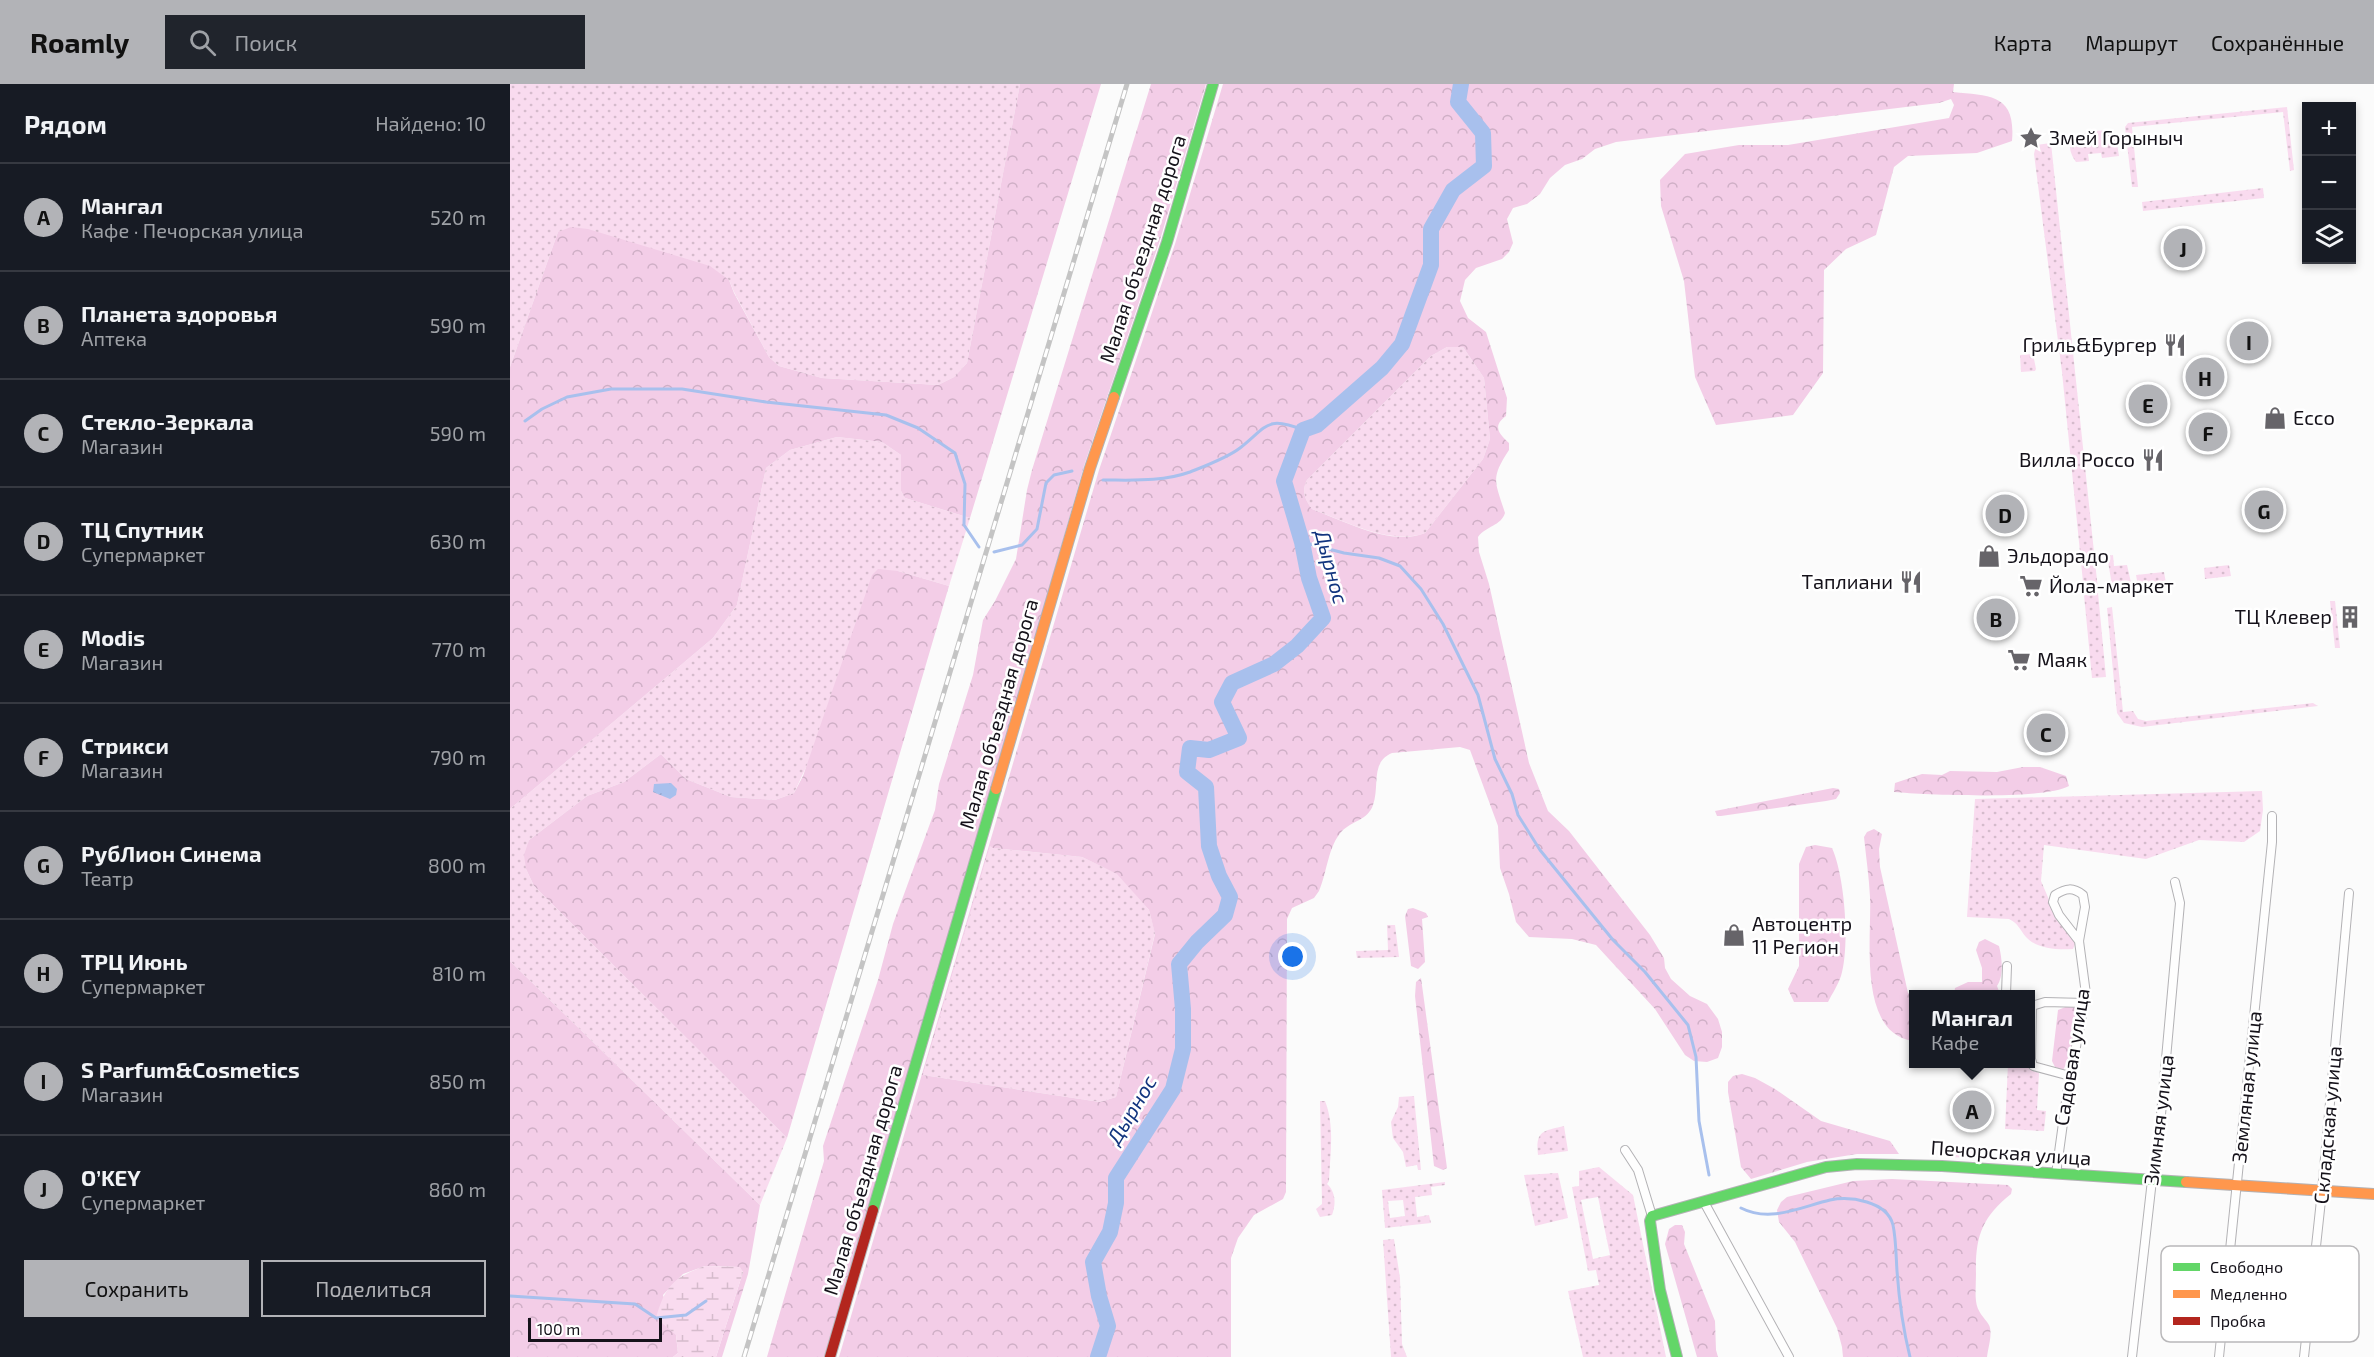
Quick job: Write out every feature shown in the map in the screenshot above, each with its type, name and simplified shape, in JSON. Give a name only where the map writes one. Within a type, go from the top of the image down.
[{"type":"street","name":"Малая объездная дорога","points":[[830,1357],[1090,468],[1167,242],[1213,84]]},
{"type":"street","name":"Земляная улица","points":[[2230,1246],[2272,842],[2272,816]]},
{"type":"street","name":"Зимняя улица","points":[[2132,1357],[2152,1180],[2156,1170],[2176,966],[2180,903],[2175,882]]},
{"type":"street","name":"Садовая улица","points":[[2056,1174],[2070,1076],[2086,994],[2079,941],[2085,907],[2083,895],[2075,889],[2068,889],[2055,895],[2053,902],[2079,941]]},
{"type":"street","name":"Складская улица","points":[[2316,1246],[2349,893]]},
{"type":"street","points":[[2006,990],[2007,966]]},
{"type":"street","points":[[2035,1004],[2045,1002],[2085,1003]]},
{"type":"street","points":[[2035,1067],[2070,1076]]},
{"type":"street","points":[[1625,1150],[1638,1170],[1651,1218],[1660,1290],[1677,1357]]},
{"type":"street","name":"Печорская улица","points":[[1651,1218],[1839,1165],[1942,1166],[2374,1194]]},
{"type":"street","points":[[1704,1202],[1789,1357]]},
{"type":"street","name":"Земляная улица","points":[[2218,1357],[2220,1342]]},
{"type":"street","name":"Складская улица","points":[[2304,1357],[2306,1342]]},
{"type":"green space","points":[[510,84],[1020,84],[967,363],[954,377],[938,385],[822,378],[779,366],[769,357],[729,280],[558,232],[510,367]]},
{"type":"green space","points":[[1020,84],[1101,84],[970,518],[905,498],[901,491],[901,455],[882,442],[837,437],[790,450],[766,468],[737,605],[713,638],[510,809],[510,367],[558,232],[571,227],[588,229],[710,266],[729,280],[769,357],[779,366],[822,378],[938,385],[954,377],[967,363]]},
{"type":"green space","points":[[1151,84],[1206,84],[1160,240],[1084,466],[982,825],[824,1357],[767,1357],[824,1161],[823,1146],[878,980],[893,924],[935,810],[939,784],[973,675],[983,620],[1016,559],[1032,470]]},
{"type":"green space","points":[[1223,84],[1954,84],[1953,92],[1998,100],[2010,114],[2012,126],[2012,141],[1977,153],[1908,156],[1894,167],[1876,235],[1846,249],[1824,270],[1823,373],[1793,415],[1716,425],[1695,377],[1684,281],[1661,206],[1660,180],[1685,154],[1739,145],[1788,145],[1949,118],[1954,105],[1951,99],[1939,103],[1616,142],[1595,149],[1582,159],[1565,165],[1550,178],[1540,194],[1527,204],[1513,208],[1507,219],[1513,243],[1509,252],[1502,259],[1476,268],[1465,280],[1460,301],[1468,318],[1486,332],[1507,398],[1506,416],[1499,423],[1498,430],[1509,443],[1509,450],[1499,468],[1496,480],[1505,513],[1500,521],[1478,537],[1479,552],[1489,584],[1529,763],[1548,811],[1569,831],[1650,935],[1664,958],[1665,968],[1671,979],[1690,996],[1707,1004],[1718,1019],[1722,1032],[1722,1047],[1718,1058],[1707,1062],[1694,1061],[1685,1055],[1655,1009],[1596,945],[1572,939],[1529,937],[1516,922],[1500,868],[1498,826],[1470,750],[1460,747],[1392,753],[1385,757],[1378,768],[1375,798],[1371,810],[1337,837],[1319,891],[1314,898],[1292,908],[1287,919],[1286,1192],[1283,1199],[1254,1215],[1238,1238],[1231,1258],[1231,1357],[839,1357],[1099,470],[1175,244]],"holes":[[[1447,347],[1463,347],[1484,378],[1490,439],[1483,459],[1425,533],[1398,537],[1383,535],[1353,526],[1312,509],[1305,495],[1304,488],[1307,480],[1431,356]],[[990,846],[1082,857],[1117,874],[1149,910],[1155,934],[1116,1097],[1100,1102],[923,1075]]]},
{"type":"green space","points":[[2287,107],[2294,170],[2290,171],[2283,112],[2132,127],[2138,187],[2132,187],[2125,127],[2128,123]]},
{"type":"green space","points":[[2107,130],[2116,137],[2119,156],[2102,158],[2101,153],[2088,154],[2089,161],[2076,162],[2071,153],[2072,140],[2084,133]]},
{"type":"green space","points":[[2051,143],[2098,590],[2084,592],[2062,372],[2034,154],[2036,145]]},
{"type":"green space","points":[[2263,188],[2264,198],[2143,211],[2142,202]]},
{"type":"green space","points":[[1447,347],[1463,347],[1484,378],[1490,439],[1483,459],[1425,533],[1412,536],[1383,534],[1312,509],[1305,495],[1304,488],[1307,480],[1431,356]]},
{"type":"green space","points":[[2033,354],[2035,371],[2021,372],[2020,355]]},
{"type":"green space","points":[[837,437],[882,442],[901,455],[901,491],[905,498],[970,518],[949,586],[898,571],[794,793],[775,800],[731,797],[686,779],[661,754],[624,782],[587,796],[529,840],[526,869],[534,886],[787,1138],[760,1205],[510,961],[510,809],[713,638],[737,605],[766,468],[790,450]]},
{"type":"green space","points":[[2113,555],[2114,566],[2127,565],[2132,587],[2118,588],[2112,585],[2107,556]]},
{"type":"green space","points":[[2229,565],[2231,576],[2205,579],[2204,568]]},
{"type":"green space","points":[[878,569],[898,571],[949,586],[787,1138],[534,886],[526,869],[524,855],[529,840],[587,796],[624,782],[661,754],[686,779],[731,797],[775,800],[794,793],[803,776],[872,575]]},
{"type":"green space","points":[[2164,572],[2166,583],[2138,586],[2136,575]]},
{"type":"green space","points":[[2098,593],[2106,677],[2092,678],[2084,595]]},
{"type":"green space","points":[[2330,601],[2335,601],[2340,648],[2335,648]]},
{"type":"green space","points":[[2112,607],[2123,712],[2133,711],[2138,719],[2146,721],[2313,703],[2318,706],[2142,727],[2124,723],[2117,713],[2107,608]]},
{"type":"green space","points":[[2023,767],[2040,767],[2066,776],[2069,786],[2056,790],[2012,795],[1894,792],[1895,783],[1922,774],[1942,775],[1950,771],[1997,772]]},
{"type":"green space","points":[[1833,788],[1839,789],[1840,793],[1836,799],[1826,801],[1721,816],[1717,816],[1715,811]]},
{"type":"green space","points":[[2262,791],[2263,810],[2260,831],[2244,842],[2199,840],[2146,859],[2044,845],[2041,881],[2053,909],[2076,942],[2073,949],[2054,949],[2036,944],[2009,919],[1967,917],[1975,799]]},
{"type":"green space","points":[[1874,829],[1882,834],[1879,849],[1880,867],[1909,993],[1909,1039],[1895,1034],[1883,1021],[1875,1002],[1871,981],[1870,897],[1864,837],[1867,832]]},
{"type":"green space","points":[[990,845],[994,848],[1082,857],[1118,874],[1149,910],[1155,933],[1116,1097],[1100,1102],[923,1075]]},
{"type":"green space","points":[[1815,845],[1832,848],[1840,876],[1846,930],[1844,963],[1840,979],[1828,1002],[1794,1002],[1788,989],[1799,966],[1799,864],[1806,847]]},
{"type":"green space","points":[[1413,908],[1426,913],[1428,917],[1422,919],[1425,962],[1418,969],[1411,966],[1405,916],[1408,909]]},
{"type":"green space","points":[[1387,925],[1395,925],[1399,957],[1357,958],[1356,951],[1388,950]]},
{"type":"green space","points":[[1985,939],[1999,946],[2002,972],[1997,986],[1998,990],[1955,990],[1968,982],[1982,982],[1982,968],[1976,950],[1979,942]]},
{"type":"green space","points":[[510,961],[760,1205],[748,1274],[722,1357],[716,1357],[743,1272],[739,1267],[705,1266],[683,1274],[663,1295],[676,1335],[678,1353],[673,1357],[510,1357]]},
{"type":"green space","points":[[1421,978],[1447,1168],[1443,1170],[1434,1166],[1415,996],[1416,982]]},
{"type":"green space","points":[[2068,1006],[2075,1007],[2075,1023],[2071,1048],[2063,1070],[2055,1067],[2052,1061],[2058,1010]]},
{"type":"green space","points":[[2008,1068],[2030,1068],[2039,1073],[2037,1110],[2046,1111],[2044,1131],[2005,1129]]},
{"type":"green space","points":[[1742,1074],[1775,1089],[1821,1121],[1890,1141],[1899,1154],[1857,1154],[1807,1162],[1751,1179],[1741,1167],[1728,1092],[1728,1082],[1733,1076]]},
{"type":"green space","points":[[1414,1096],[1421,1170],[1418,1170],[1417,1165],[1406,1167],[1403,1152],[1393,1138],[1391,1122],[1398,1107],[1399,1097]]},
{"type":"green space","points":[[1320,1101],[1325,1101],[1330,1120],[1331,1151],[1327,1184],[1334,1194],[1335,1202],[1332,1215],[1320,1217],[1316,1209],[1322,1204]]},
{"type":"green space","points":[[1564,1126],[1568,1151],[1538,1155],[1538,1141],[1542,1133]]},
{"type":"green space","points":[[1948,1145],[1975,1146],[1974,1158],[1948,1157]]},
{"type":"green space","points":[[1599,1167],[1633,1195],[1666,1357],[1583,1357],[1568,1291],[1599,1285],[1596,1270],[1588,1271],[1572,1187],[1579,1186],[1579,1171]],"holes":[[[1598,1197],[1610,1255],[1593,1259],[1581,1200]]]},
{"type":"green space","points":[[1558,1173],[1568,1218],[1535,1226],[1524,1175]]},
{"type":"green space","points":[[1892,1179],[2008,1185],[2012,1189],[2011,1194],[1987,1220],[1977,1249],[1976,1301],[1991,1332],[1987,1357],[1843,1357],[1837,1328],[1795,1242],[1779,1222],[1777,1210],[1787,1197],[1853,1181]]},
{"type":"green space","points":[[1445,1182],[1445,1185],[1431,1187],[1432,1195],[1415,1197],[1417,1217],[1429,1215],[1431,1223],[1385,1228],[1382,1190]],"holes":[[[1403,1200],[1405,1216],[1390,1218],[1388,1201]]]},
{"type":"green space","points":[[1675,1225],[1682,1225],[1685,1232],[1684,1244],[1715,1321],[1718,1357],[1697,1357],[1665,1244],[1669,1229]]},
{"type":"green space","points":[[1394,1239],[1400,1278],[1402,1344],[1407,1357],[1391,1357],[1383,1240]]},
{"type":"green space","points":[[705,1266],[740,1267],[743,1272],[716,1357],[673,1357],[678,1353],[676,1335],[656,1318],[659,1307],[672,1284],[686,1274]]},
{"type":"water","points":[[671,783],[677,789],[676,795],[670,799],[653,792],[654,784]]},
{"type":"waterway","name":"Дырнос","points":[[1098,1357],[1108,1326],[1099,1296],[1093,1262],[1110,1232],[1116,1203],[1116,1178],[1173,1089],[1183,1049],[1183,1009],[1179,964],[1197,942],[1225,915],[1230,897],[1219,876],[1209,846],[1206,787],[1187,772],[1190,748],[1209,750],[1239,738],[1222,702],[1232,683],[1274,664],[1297,646],[1323,618],[1309,578],[1302,542],[1284,481],[1303,430],[1317,425],[1382,368],[1402,344],[1431,265],[1431,229],[1453,190],[1484,166],[1483,133],[1458,102],[1461,84]]},
{"type":"waterway","points":[[525,421],[542,409],[567,397],[611,389],[682,389],[766,402],[886,415],[918,428],[955,453],[965,484],[964,525],[979,547]]},
{"type":"waterway","points":[[1103,480],[1147,480],[1179,475],[1229,455],[1268,426],[1281,424],[1303,430]]},
{"type":"waterway","points":[[994,552],[1022,545],[1037,529],[1046,483],[1054,475],[1072,471]]},
{"type":"waterway","points":[[1302,542],[1344,553],[1379,558],[1400,566],[1421,589],[1443,624],[1478,695],[1495,759],[1512,794],[1518,815],[1540,850],[1613,940],[1645,972],[1688,1025],[1696,1057],[1699,1121],[1709,1175]]},
{"type":"waterway","points":[[1741,1208],[1752,1212],[1774,1214],[1830,1200],[1847,1199],[1867,1202],[1883,1210],[1889,1217],[1894,1230],[1900,1303],[1910,1357]]},
{"type":"waterway","points":[[510,1296],[635,1304],[656,1318],[686,1315],[706,1301]]},
{"type":"railway","points":[[744,1357],[1127,84]]},
{"type":"traffic: fast","points":[[1114,397],[1167,242],[1213,84]]},
{"type":"traffic: fast","points":[[873,1210],[996,789]]},
{"type":"traffic: fast","points":[[1677,1357],[1660,1290],[1650,1221],[1652,1216],[1826,1167],[1857,1164],[1942,1166],[2186,1182]]},
{"type":"traffic: slow","points":[[996,789],[1090,468],[1114,397]]},
{"type":"traffic: slow","points":[[2186,1182],[2374,1194]]},
{"type":"traffic: jam","points":[[830,1357],[873,1210]]},
{"type":"place","name":"Змей Горыныч","points":[[2031,138]]},
{"type":"place","name":"O’KEY","points":[[2183,248]]},
{"type":"place","name":"S Parfum&Cosmetics","points":[[2249,341]]},
{"type":"place","name":"Гриль&Бургер","points":[[2175,345]]},
{"type":"place","name":"ТРЦ Июнь","points":[[2205,377]]},
{"type":"place","name":"Modis","points":[[2148,404]]},
{"type":"place","name":"Ecco","points":[[2275,418]]},
{"type":"place","name":"Стрикси","points":[[2208,432]]},
{"type":"place","name":"Вилла Россо","points":[[2153,460]]},
{"type":"place","name":"РубЛион Синема","points":[[2264,510]]},
{"type":"place","name":"ТЦ Спутник","points":[[2005,514]]},
{"type":"place","name":"Эльдорадо","points":[[1989,556]]},
{"type":"place","name":"Таплиани","points":[[1911,582]]},
{"type":"place","name":"Йола-маркет","points":[[2031,586]]},
{"type":"place","name":"ТЦ Клевер","points":[[2350,617]]},
{"type":"place","name":"Планета здоровья","points":[[1996,618]]},
{"type":"place","name":"Маяк","points":[[2019,660]]},
{"type":"place","name":"Стекло-Зеркала","points":[[2046,733]]},
{"type":"place","name":"Автоцентр 11 Регион","points":[[1734,935]]},
{"type":"place","name":"Мангал","points":[[1972,1110]]}]
